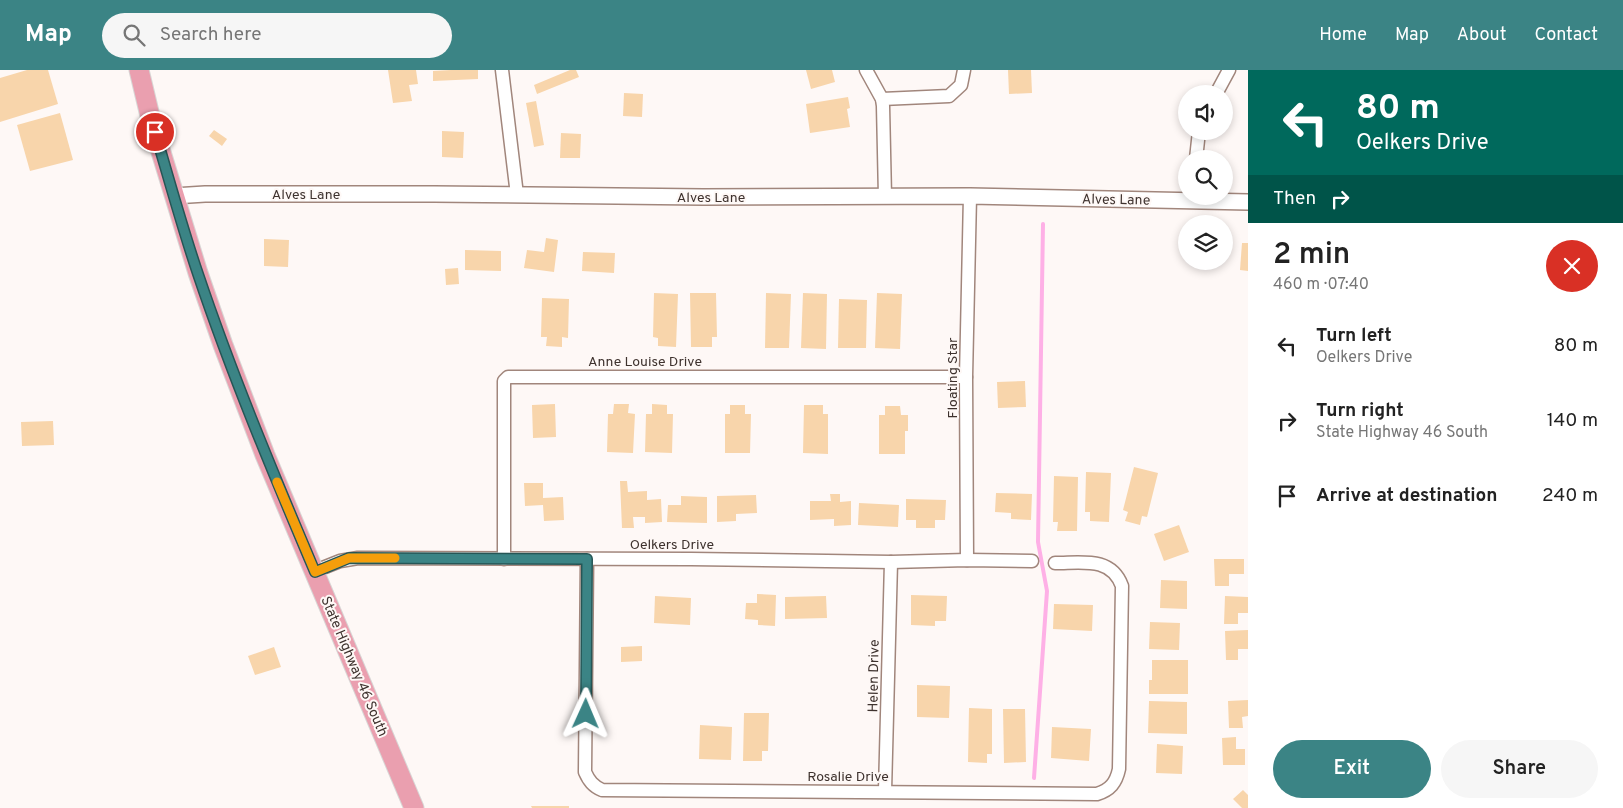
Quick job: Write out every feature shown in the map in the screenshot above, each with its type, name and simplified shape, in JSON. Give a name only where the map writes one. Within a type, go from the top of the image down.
[{"type":"main road","name":"State Highway 46 South","points":[[140,70],[150,116],[174,196],[198,273],[227,354],[265,455],[414,808]]},
{"type":"street","points":[[502,70],[517,195]]},
{"type":"street","points":[[866,70],[882,98],[885,197]]},
{"type":"street","points":[[882,98],[949,96],[961,85],[964,70]]},
{"type":"street","points":[[1221,85],[1229,70]]},
{"type":"street","name":"Alves Lane","points":[[174,196],[205,194],[1178,198]]},
{"type":"street","name":"Floating Star","points":[[967,560],[966,377],[970,196]]},
{"type":"street","name":"Alves Lane","points":[[1233,201],[1248,202]]},
{"type":"street","name":"Anne Louise Drive","points":[[504,559],[504,381],[508,377],[966,377]]},
{"type":"street","name":"Oelkers Drive","points":[[315,572],[349,558],[691,559],[891,562],[1032,561]]},
{"type":"street","name":"Rosalie Drive","points":[[587,559],[585,772],[588,780],[595,787],[602,790],[1097,794],[1112,786],[1119,769],[1122,586],[1115,572],[1099,564],[1055,563]]},
{"type":"street","name":"Helen Drive","points":[[885,791],[891,562]]},
{"type":"building","points":[[27,70],[48,70],[58,104],[0,122],[0,78]]},
{"type":"building","points":[[388,70],[416,70],[418,84],[409,85],[412,101],[393,103]]},
{"type":"building","points":[[478,70],[478,79],[433,81],[433,71]]},
{"type":"building","points":[[570,70],[576,70],[579,77],[537,94],[534,85]]},
{"type":"building","points":[[806,70],[832,70],[835,82],[811,89]]},
{"type":"building","points":[[1008,70],[1031,70],[1032,93],[1009,94]]},
{"type":"building","points":[[624,93],[643,94],[642,117],[623,116]]},
{"type":"building","points":[[848,97],[850,108],[847,109],[850,127],[810,133],[806,104]]},
{"type":"building","points":[[536,101],[544,145],[534,147],[526,103]]},
{"type":"building","points":[[60,113],[73,160],[30,171],[17,125]]},
{"type":"building","points":[[214,130],[227,139],[222,146],[209,136]]},
{"type":"building","points":[[442,131],[464,132],[463,158],[442,157]]},
{"type":"building","points":[[561,133],[581,134],[580,158],[560,158]]},
{"type":"building","points":[[546,238],[558,240],[554,272],[524,268],[527,250],[544,252]]},
{"type":"building","points":[[264,239],[289,240],[288,267],[264,266]]},
{"type":"building","points":[[1242,243],[1248,243],[1248,271],[1240,270]]},
{"type":"building","points":[[465,250],[501,251],[501,271],[465,270]]},
{"type":"building","points":[[583,252],[615,253],[614,273],[582,271]]},
{"type":"building","points":[[458,268],[459,284],[446,285],[445,269]]},
{"type":"building","points":[[654,293],[678,294],[676,347],[658,346],[658,338],[653,337]]},
{"type":"building","points":[[690,293],[716,293],[717,337],[712,337],[712,347],[691,347]]},
{"type":"building","points":[[766,293],[791,294],[789,348],[765,348]]},
{"type":"building","points":[[803,293],[827,294],[826,349],[801,348]]},
{"type":"building","points":[[877,293],[902,294],[900,349],[875,348]]},
{"type":"building","points":[[542,298],[569,299],[568,338],[562,337],[562,347],[546,346],[547,337],[541,337]]},
{"type":"building","points":[[839,299],[867,300],[866,348],[838,348]]},
{"type":"building","points":[[1025,381],[1026,407],[998,408],[997,382]]},
{"type":"building","points":[[555,404],[556,437],[533,438],[532,405]]},
{"type":"building","points":[[614,404],[629,404],[628,413],[635,414],[633,453],[607,452],[608,414],[613,414]]},
{"type":"building","points":[[652,404],[667,405],[667,414],[673,414],[672,453],[645,452],[646,414],[652,414]]},
{"type":"building","points":[[730,405],[745,405],[745,414],[751,414],[750,453],[725,453],[725,414],[730,414]]},
{"type":"building","points":[[804,405],[823,405],[823,414],[828,414],[828,454],[803,453]]},
{"type":"building","points":[[885,406],[900,406],[901,415],[908,415],[908,431],[905,431],[905,454],[879,454],[879,415],[885,415]]},
{"type":"building","points":[[53,421],[54,445],[22,446],[21,422]]},
{"type":"building","points":[[1134,467],[1158,473],[1147,517],[1142,516],[1140,525],[1125,521],[1128,512],[1123,510]]},
{"type":"building","points":[[1086,472],[1111,473],[1109,522],[1090,521],[1090,512],[1085,512]]},
{"type":"building","points":[[1054,476],[1078,477],[1077,531],[1057,531],[1058,522],[1053,522]]},
{"type":"building","points":[[620,481],[627,481],[628,492],[647,491],[647,500],[661,499],[662,522],[645,523],[645,517],[633,517],[634,528],[622,528]]},
{"type":"building","points":[[524,483],[543,483],[543,498],[563,497],[564,520],[544,521],[543,505],[525,506]]},
{"type":"building","points":[[996,493],[1032,494],[1031,520],[1011,519],[1011,513],[995,512]]},
{"type":"building","points":[[830,494],[840,494],[840,502],[851,501],[851,525],[834,526],[834,519],[810,520],[810,501],[831,501]]},
{"type":"building","points":[[756,495],[757,513],[736,514],[736,521],[717,522],[717,496]]},
{"type":"building","points":[[681,496],[707,497],[707,523],[667,522],[668,505],[681,505]]},
{"type":"building","points":[[906,499],[946,500],[945,520],[935,520],[935,528],[916,528],[916,520],[906,520]]},
{"type":"building","points":[[859,503],[899,505],[898,527],[858,525]]},
{"type":"building","points":[[1179,525],[1189,552],[1164,561],[1154,534]]},
{"type":"building","points":[[1214,559],[1244,559],[1244,574],[1229,574],[1229,586],[1215,586]]},
{"type":"building","points":[[1161,580],[1187,581],[1187,609],[1160,608]]},
{"type":"building","points":[[757,594],[776,595],[775,626],[758,625],[758,620],[745,619],[746,603],[757,603]]},
{"type":"building","points":[[911,595],[947,596],[946,621],[935,621],[935,626],[911,625]]},
{"type":"building","points":[[655,596],[691,598],[690,625],[654,623]]},
{"type":"building","points":[[826,596],[827,618],[785,619],[785,597]]},
{"type":"building","points":[[1225,596],[1248,597],[1248,613],[1238,613],[1238,624],[1224,624]]},
{"type":"building","points":[[1054,604],[1093,605],[1092,631],[1053,629]]},
{"type":"building","points":[[1150,622],[1180,623],[1179,650],[1149,649]]},
{"type":"building","points":[[1248,630],[1248,649],[1238,649],[1238,660],[1226,660],[1225,631]]},
{"type":"building","points":[[642,646],[642,661],[621,662],[621,647]]},
{"type":"building","points":[[274,647],[281,667],[255,675],[248,656]]},
{"type":"building","points":[[1152,660],[1188,660],[1188,694],[1149,694],[1149,680],[1152,680]]},
{"type":"building","points":[[917,685],[950,686],[949,718],[917,717]]},
{"type":"building","points":[[1248,700],[1248,716],[1242,717],[1243,728],[1229,728],[1228,701]]},
{"type":"building","points":[[1149,701],[1187,702],[1187,734],[1148,733]]},
{"type":"building","points":[[969,708],[992,709],[992,754],[987,754],[987,763],[968,762]]},
{"type":"building","points":[[1003,709],[1025,709],[1026,762],[1004,763]]},
{"type":"building","points":[[744,713],[769,713],[768,751],[762,751],[762,761],[743,761]]},
{"type":"building","points":[[700,725],[732,727],[731,760],[699,759]]},
{"type":"building","points":[[1052,727],[1091,729],[1089,761],[1051,758]]},
{"type":"building","points":[[1236,737],[1236,749],[1245,749],[1245,765],[1223,765],[1222,738]]},
{"type":"building","points":[[1157,744],[1183,746],[1182,774],[1156,773]]},
{"type":"building","points":[[1243,790],[1248,795],[1248,808],[1242,808],[1233,799]]},
{"type":"building","points":[[531,806],[569,806],[569,808],[532,808]]},
{"type":"waterway","points":[[1034,778],[1047,591],[1038,542],[1043,224]]},
{"type":"slow traffic","points":[[277,482],[315,572],[349,558],[395,558]]},
{"type":"route","points":[[155,132],[198,273],[223,345],[265,455],[315,572],[349,558],[587,559],[586,714]]}]
